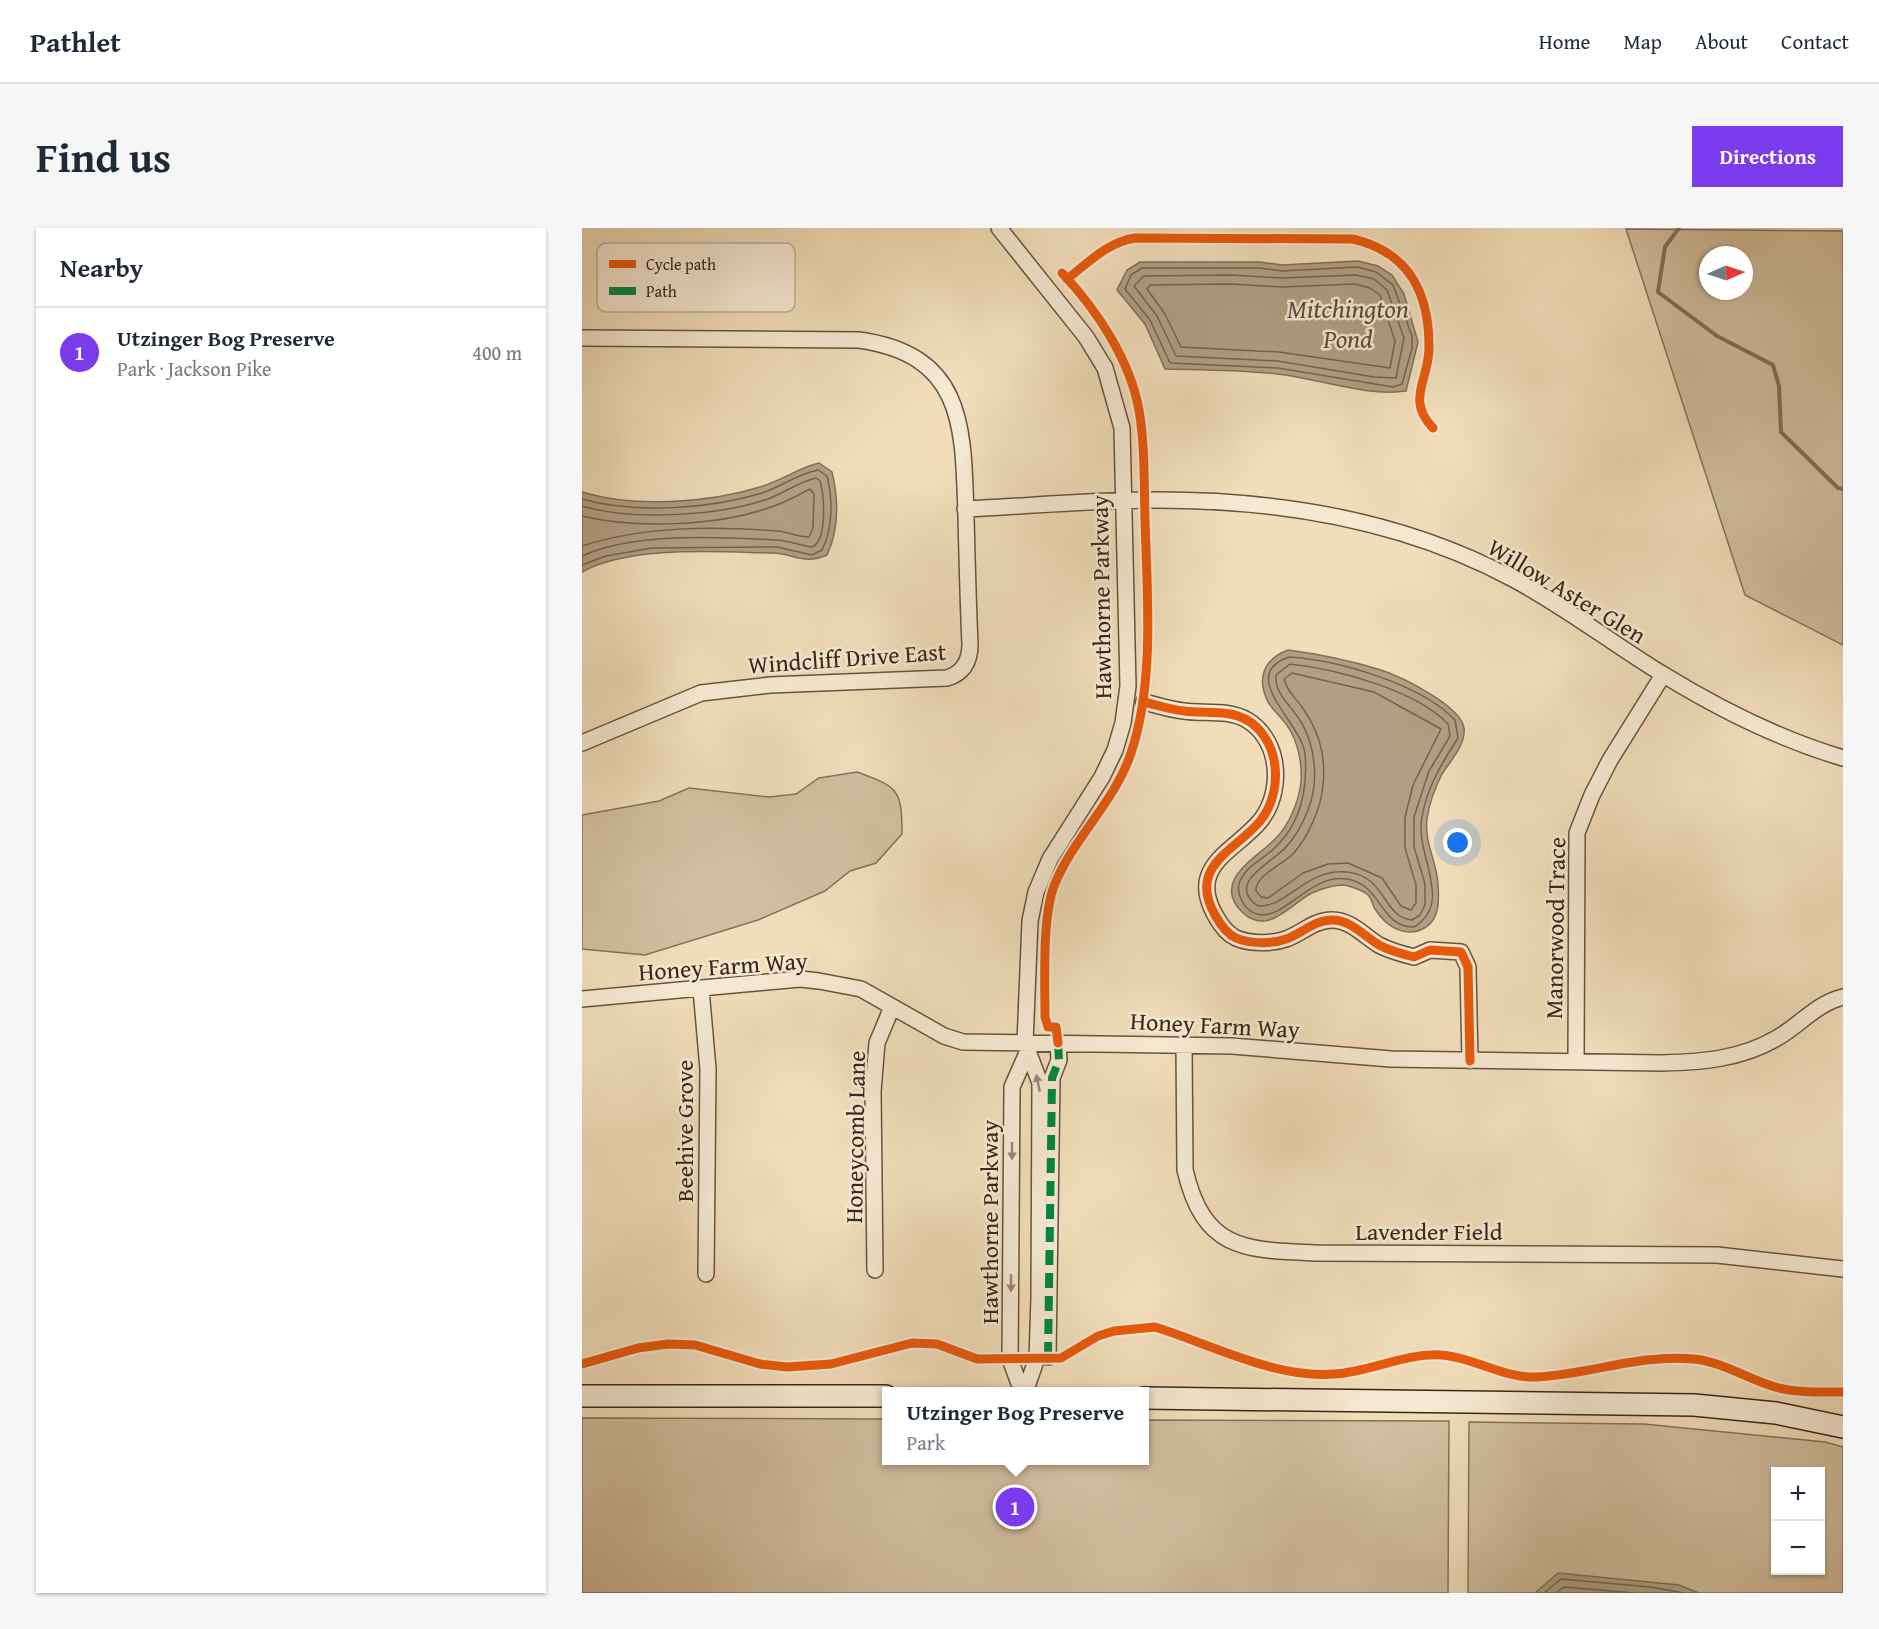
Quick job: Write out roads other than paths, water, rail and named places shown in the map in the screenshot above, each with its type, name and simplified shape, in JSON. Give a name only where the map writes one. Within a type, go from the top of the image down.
[{"type":"main road","points":[[582,1396],[882,1396]]},
{"type":"main road","points":[[1149,1398],[1694,1405],[1776,1413],[1843,1427]]},
{"type":"street","name":"Hawthorne Parkway","points":[[999,228],[1086,337],[1105,368],[1122,428],[1128,686],[1123,723],[1102,777],[1050,858],[1036,892],[1030,921],[1026,1048],[1012,1087],[1010,1359],[1022,1387]]},
{"type":"street","points":[[582,338],[859,340],[897,348],[934,374],[957,411],[963,439],[966,509]]},
{"type":"street","name":"Willow Aster Glen","points":[[966,509],[1158,500],[1258,504],[1326,515],[1392,531],[1454,552],[1513,579],[1569,612],[1663,675],[1768,733],[1843,758]]},
{"type":"street","name":"Windcliff Drive East","points":[[582,743],[701,693],[770,685],[937,679],[956,675],[962,670],[970,654],[966,509]]},
{"type":"street","name":"Manorwood Trace","points":[[1576,1060],[1577,833],[1592,795],[1610,760],[1663,675]]},
{"type":"street","points":[[1144,702],[1184,711],[1223,713],[1246,719],[1261,731],[1273,750],[1277,773],[1273,796],[1261,819],[1221,854],[1211,868],[1207,886],[1211,908],[1221,926],[1236,938],[1261,943],[1286,939],[1306,927],[1332,920],[1355,926],[1378,944],[1413,957],[1430,950],[1461,952],[1468,967],[1470,1061]]},
{"type":"street","name":"Honey Farm Way","points":[[582,999],[800,979],[842,984],[861,989],[944,1036],[963,1042],[1026,1048],[1058,1043],[1184,1044],[1391,1059],[1672,1062],[1729,1058],[1778,1038],[1830,1000],[1843,997]]},
{"type":"street","name":"Beehive Grove","points":[[701,989],[708,1069],[706,1274]]},
{"type":"street","name":"Honeycomb Lane","points":[[875,1270],[873,1091],[878,1043],[892,1007]]},
{"type":"street","points":[[1048,1357],[1052,1078],[1059,1060],[1058,1043]]},
{"type":"street","name":"Lavender Field","points":[[1184,1044],[1185,1170],[1190,1190],[1197,1208],[1216,1232],[1251,1250],[1328,1254],[1717,1255],[1843,1269]]},
{"type":"street","name":"Hawthorne Parkway","points":[[1026,1048],[1040,1083],[1040,1095],[1037,1358],[1026,1387]]},
{"type":"water","name":"Mitchington Pond","points":[[1358,261],[1378,266],[1392,275],[1404,294],[1418,342],[1406,391],[1375,391],[1263,373],[1165,369],[1145,324],[1117,290],[1127,270],[1140,262],[1260,262],[1282,265]]},
{"type":"water","points":[[819,463],[832,472],[836,494],[836,525],[827,555],[806,559],[773,553],[676,552],[625,558],[602,563],[582,572],[582,492],[602,497],[647,502],[695,500],[760,487]]},
{"type":"water","points":[[1288,650],[1347,661],[1390,674],[1429,693],[1460,719],[1464,728],[1463,741],[1439,779],[1427,819],[1427,836],[1437,876],[1439,896],[1434,919],[1426,927],[1412,932],[1398,930],[1385,922],[1367,894],[1344,885],[1312,893],[1270,920],[1252,919],[1242,912],[1234,900],[1231,890],[1234,880],[1249,861],[1281,833],[1293,812],[1300,789],[1301,769],[1294,738],[1289,728],[1268,702],[1263,685],[1264,670],[1268,664]]},
{"type":"water","points":[[1558,1573],[1679,1585],[1699,1593],[1535,1593]]},
{"type":"waterway","points":[[1679,228],[1665,247],[1658,292],[1717,336],[1773,365],[1779,386],[1781,432],[1838,488],[1843,489]]},
{"type":"place","name":"Utzinger Bog Preserve","points":[[1015,1507]]}]
